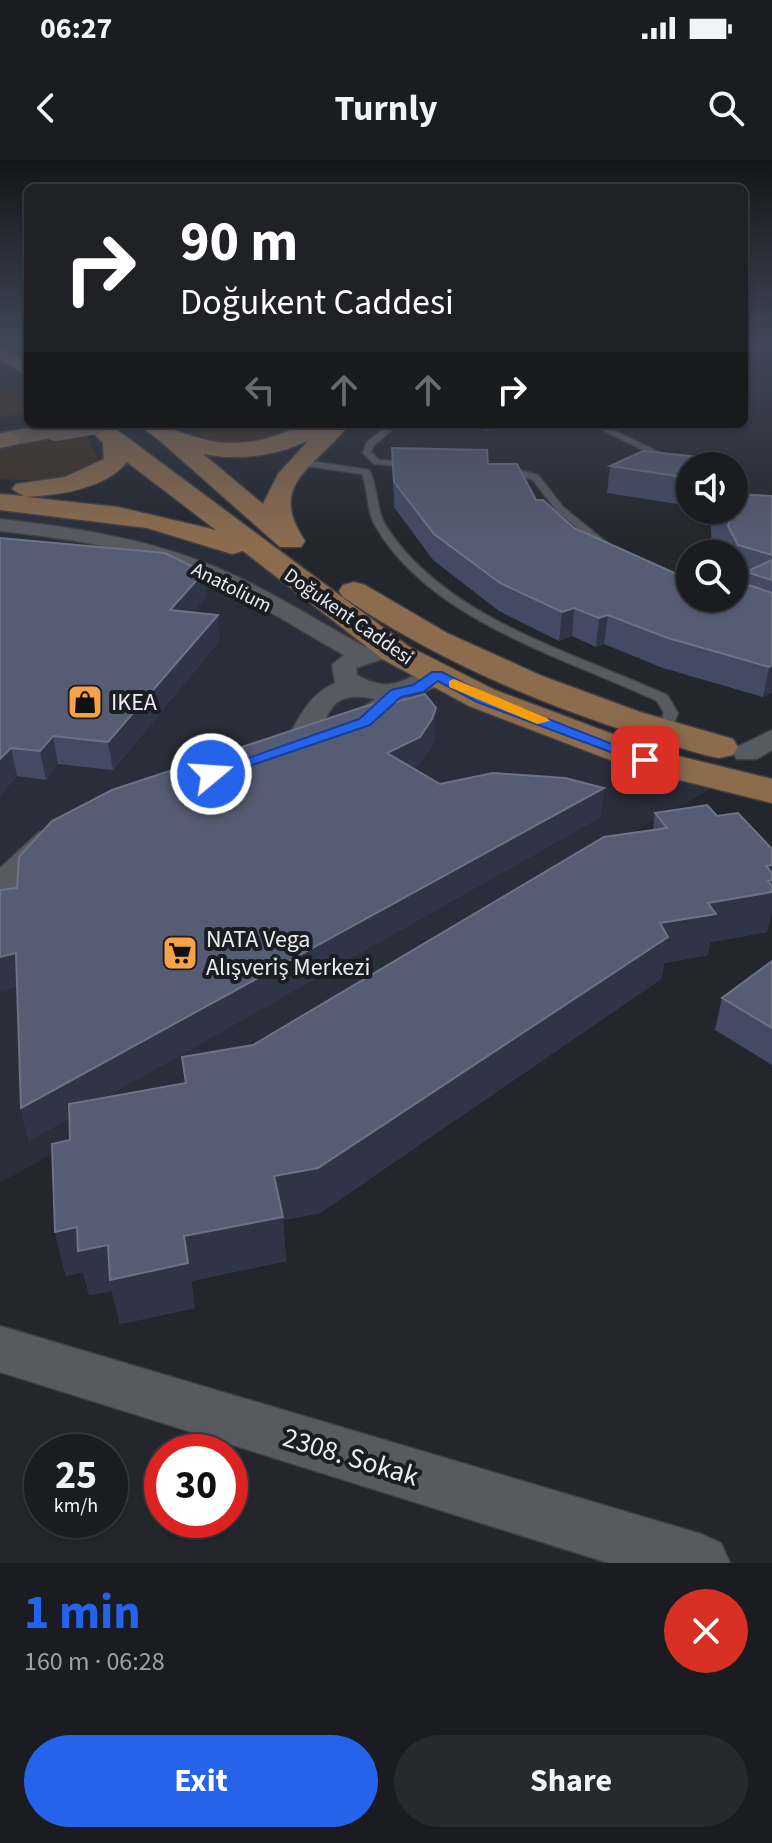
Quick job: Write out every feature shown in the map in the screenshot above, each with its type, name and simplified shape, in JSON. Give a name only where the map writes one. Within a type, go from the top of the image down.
[{"type":"main road","points":[[156,429],[193,447],[231,450],[274,446],[297,439],[313,428]]},
{"type":"main road","points":[[314,561],[278,529],[272,510],[277,490],[334,428]]},
{"type":"main road","name":"Doğukent Caddesi","points":[[156,429],[314,561],[363,597],[452,649],[664,733],[764,750]]},
{"type":"main road","points":[[0,490],[40,489],[102,472],[116,461],[102,430],[6,431]]},
{"type":"main road","name":"Doğukent Caddesi","points":[[102,430],[276,565],[376,652],[437,675],[482,698],[645,760],[772,791]]},
{"type":"main road","points":[[0,502],[131,516],[183,528],[276,565]]},
{"type":"street","name":"Anatolium","points":[[0,525],[70,532],[170,558],[221,578],[376,652]]},
{"type":"street","points":[[355,686],[344,678],[344,665],[376,652]]},
{"type":"street","points":[[299,745],[323,698],[337,689],[355,686],[396,693],[418,689],[437,675]]},
{"type":"street","points":[[269,755],[364,722],[396,693]]},
{"type":"street","points":[[0,886],[44,842],[80,822]]},
{"type":"street","name":"2308. Sokak","points":[[0,1349],[701,1563]]},
{"type":"lane","points":[[390,428],[370,444],[370,458],[385,464],[427,466]]},
{"type":"lane","points":[[602,428],[676,463]]},
{"type":"lane","points":[[303,463],[366,472],[376,519],[392,542],[419,570],[461,601],[536,644],[662,698],[671,713],[664,733]]},
{"type":"lane","points":[[489,468],[516,470],[535,477],[574,523],[611,551]]},
{"type":"lane","points":[[748,498],[772,509]]},
{"type":"shaded area","points":[[0,410],[24,410],[24,414],[0,418]]},
{"type":"shaded area","points":[[191,428],[299,428],[240,443],[211,440]]},
{"type":"shaded area","points":[[85,431],[99,462],[88,469],[51,479],[0,479],[0,446]]},
{"type":"shaded area","points":[[0,502],[85,510],[222,542],[276,565],[396,653],[727,780],[0,1183]]},
{"type":"building","points":[[392,448],[487,450],[488,464],[517,464],[536,500],[543,500],[574,528],[676,574],[676,612],[748,612],[748,585],[772,593],[772,665],[769,667],[668,638],[608,615],[599,618],[574,608],[562,612],[500,583],[434,534],[394,482]]},
{"type":"building","points":[[643,451],[676,455],[676,476],[610,466]]},
{"type":"building","points":[[748,495],[772,496],[772,555],[748,548],[748,540],[735,540],[728,526],[748,524]]},
{"type":"building","name":"IKEA","points":[[0,538],[165,553],[204,572],[170,610],[218,615],[108,742],[53,736],[40,751],[11,748],[0,759]]},
{"type":"building","points":[[772,560],[772,580],[748,571]]},
{"type":"building","name":"NATA Vega Alışveriş Merkezi","points":[[425,694],[436,708],[432,719],[420,737],[387,753],[440,784],[493,773],[565,778],[604,788],[21,1108],[16,953],[0,957],[0,890],[17,888],[19,857],[52,821],[112,790],[360,708],[374,704],[379,707]]},
{"type":"building","points":[[707,805],[717,816],[738,813],[772,849],[772,865],[766,866],[772,873],[772,880],[768,881],[772,892],[708,903],[716,914],[660,923],[668,937],[318,1168],[274,1176],[283,1217],[184,1236],[188,1263],[110,1280],[108,1245],[78,1251],[77,1227],[55,1232],[52,1144],[70,1140],[69,1104],[186,1083],[182,1057],[253,1045],[604,837],[667,828],[655,813]]},
{"type":"building","points":[[772,961],[772,1028],[722,998]]},
{"type":"slow traffic","points":[[454,684],[542,721]]},
{"type":"place","name":"IKEA","points":[[85,702]]},
{"type":"place","name":"NATA Vega Alışveriş Merkezi","points":[[180,953]]},
{"type":"route","points":[[211,774],[364,722],[396,693],[418,689],[437,675],[482,698],[645,760]]}]
